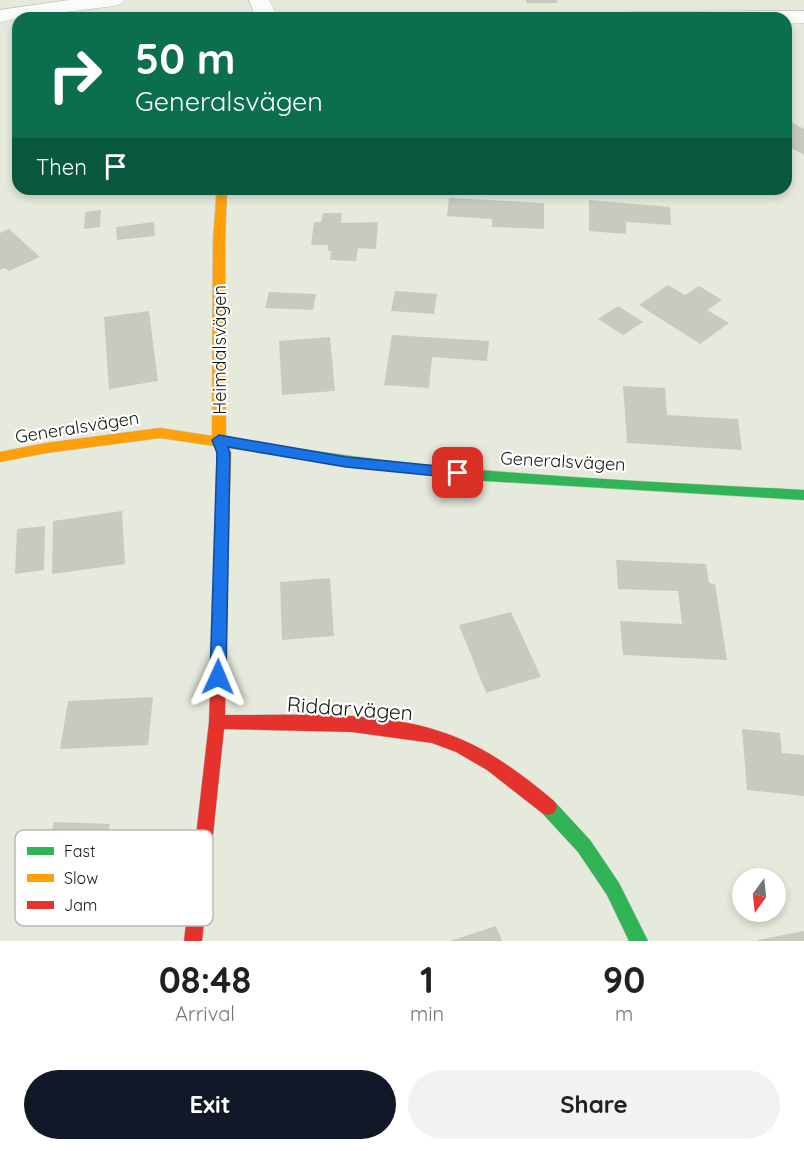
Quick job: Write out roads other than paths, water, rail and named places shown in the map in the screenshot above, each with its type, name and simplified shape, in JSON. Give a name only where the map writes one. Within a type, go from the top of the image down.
[{"type":"street","points":[[28,12],[114,0]]},
{"type":"street","name":"Heimdalsvägen","points":[[205,830],[217,722],[224,453],[219,440],[219,242],[222,195]]},
{"type":"street","name":"Generalsvägen","points":[[0,458],[46,448],[160,433],[219,440],[346,462],[480,475],[804,495]]},
{"type":"street","name":"Riddarvägen","points":[[217,722],[353,725],[433,736],[481,757],[547,805],[584,846],[613,889],[639,941]]},
{"type":"street","name":"Heimdalsvägen","points":[[193,941],[195,926]]}]
